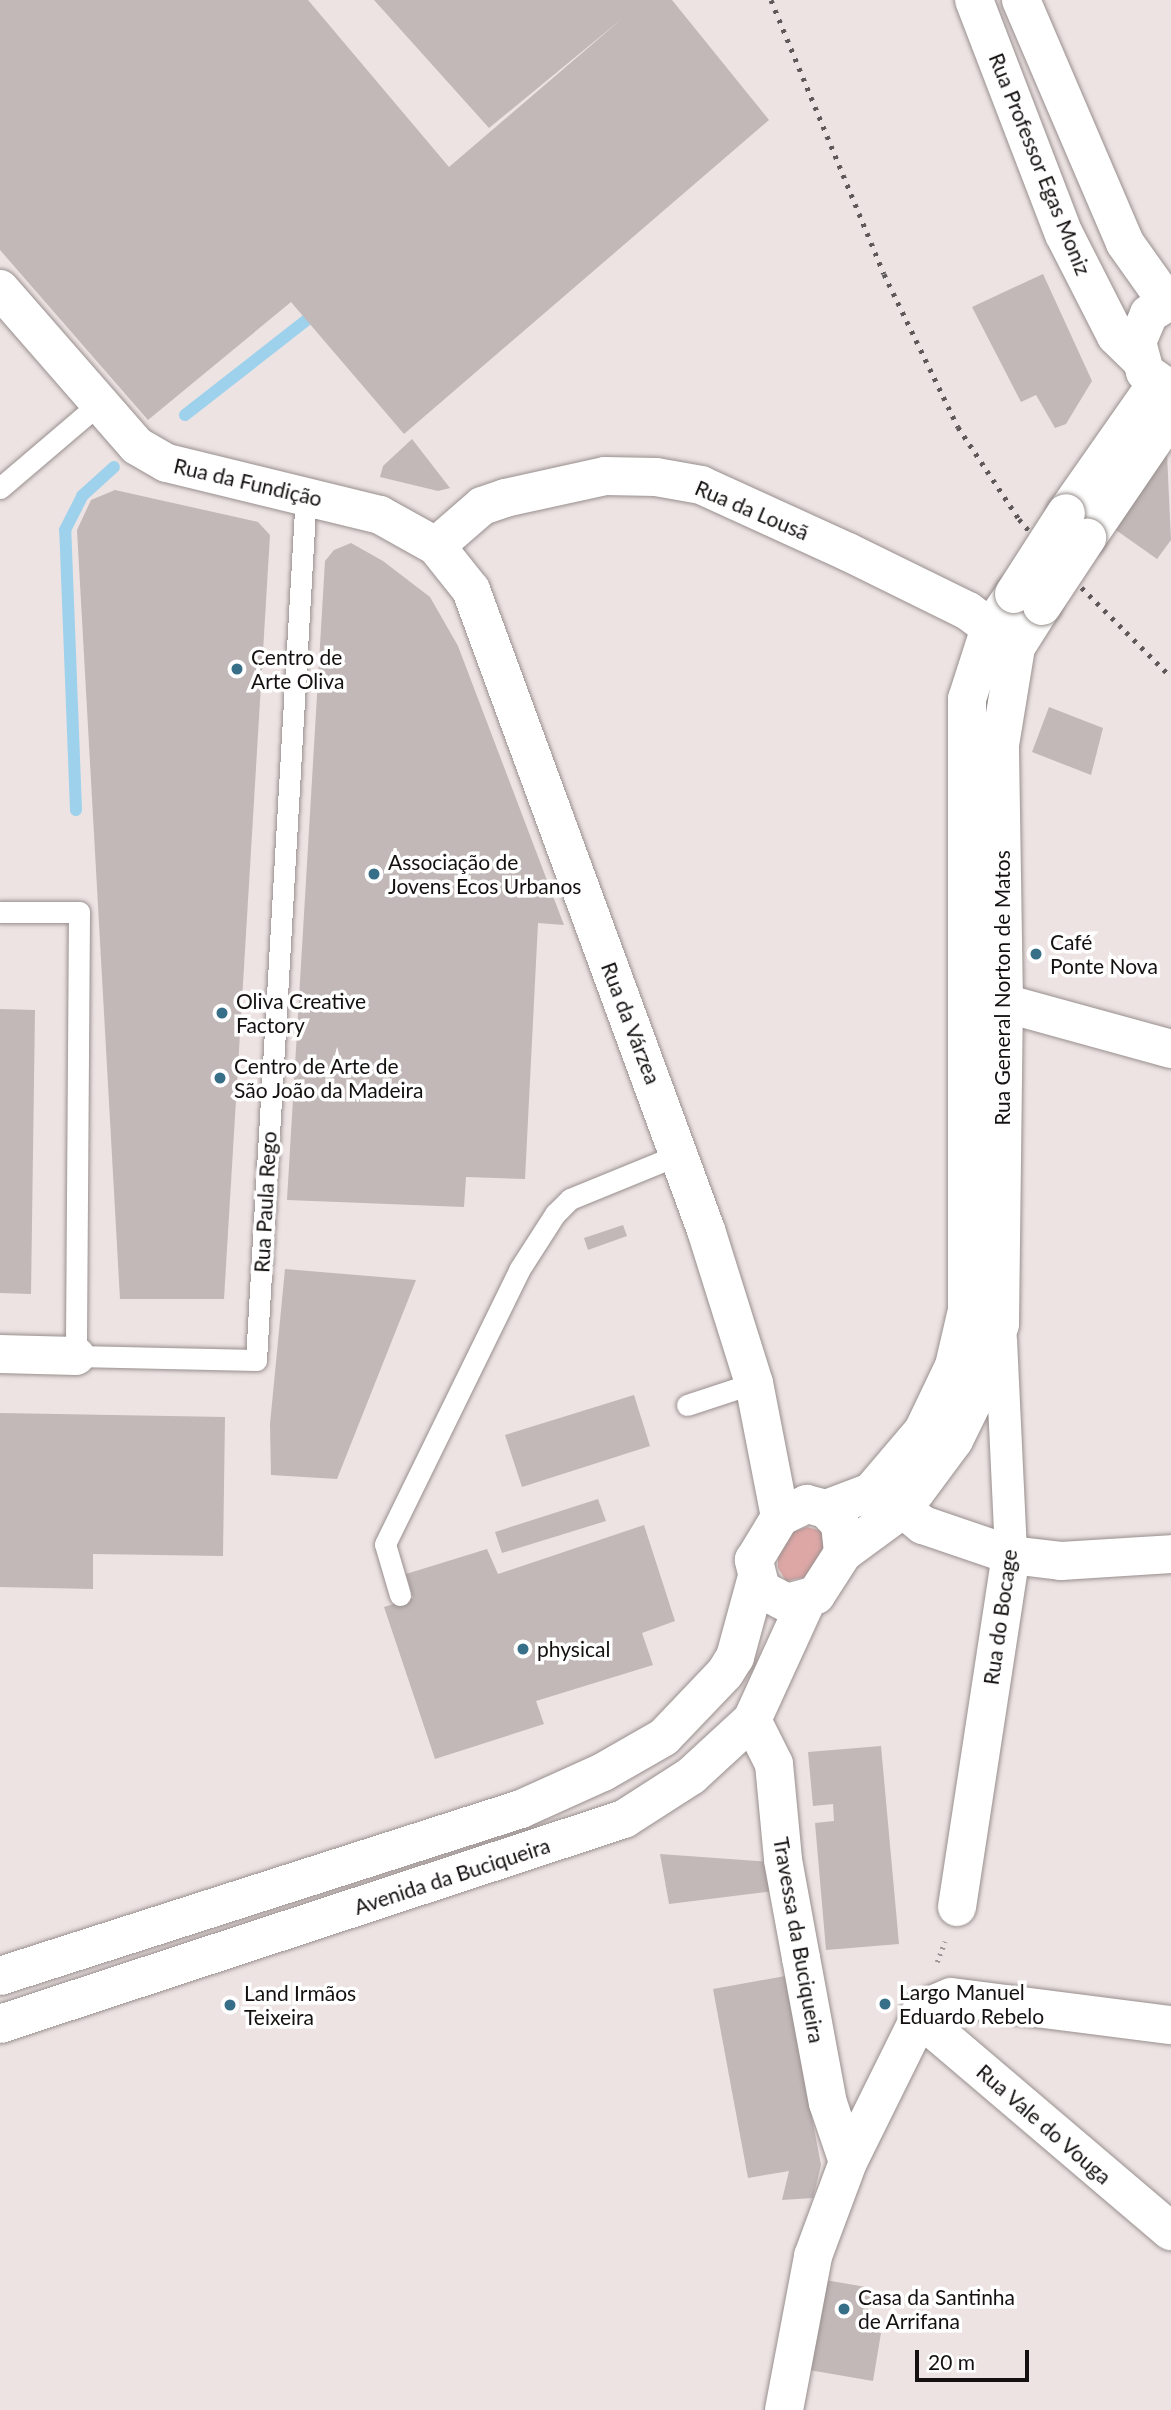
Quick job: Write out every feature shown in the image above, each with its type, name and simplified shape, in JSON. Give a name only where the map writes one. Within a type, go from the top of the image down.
[{"type":"street","name":"Rua Professor Egas Moniz","points":[[974,0],[1064,234],[1116,336],[1159,387]]},
{"type":"street","points":[[1021,0],[1125,243],[1169,301],[1149,314],[1140,327],[1159,387]]},
{"type":"street","name":"Rua da Fundição","points":[[0,289],[137,446],[167,463],[306,494],[380,515],[436,546]]},
{"type":"street","name":"Rua General Norton de Matos","points":[[780,1517],[807,1504],[826,1510],[871,1492],[900,1462],[923,1431],[954,1366],[967,1310],[987,1005],[1003,639],[1077,525],[1159,387]]},
{"type":"street","name":"Rua da Lousã","points":[[436,546],[482,506],[505,498],[605,475],[656,477],[701,485],[836,547],[968,611],[1003,639]]},
{"type":"street","name":"Rua da Várzea","points":[[436,546],[471,590],[680,1154],[754,1383],[780,1517]]},
{"type":"street","points":[[987,1005],[1171,1049]]},
{"type":"street","name":"Rua General Norton de Matos","points":[[807,1600],[822,1587],[843,1553],[903,1510],[954,1440],[984,1379],[1000,1324],[987,1005]]},
{"type":"street","name":"Rua do Bocage","points":[[957,1907],[1011,1555],[1000,1324]]},
{"type":"street","name":"Rua Paula Rego","points":[[0,1354],[76,1356]]},
{"type":"street","points":[[826,1510],[844,1534],[843,1553]]},
{"type":"street","points":[[903,1510],[923,1525],[1011,1555],[1061,1561],[1171,1554]]},
{"type":"street","points":[[780,1517],[758,1550],[756,1580],[778,1601],[807,1600]]},
{"type":"street","name":"Avenida da Buciqueira","points":[[0,1976],[521,1809],[603,1772],[664,1737],[725,1673],[743,1635],[756,1580]]},
{"type":"street","name":"Avenida da Buciqueira","points":[[0,2024],[624,1819],[691,1776],[752,1720],[807,1600]]},
{"type":"street","name":"Travessa da Buciqueira","points":[[752,1720],[774,1763],[783,1860],[803,1972],[828,2103],[848,2162]]},
{"type":"street","points":[[785,2410],[813,2256],[848,2162],[918,2016],[932,2002],[951,1997],[1171,2025]]},
{"type":"street","name":"Rua Vale do Vouga","points":[[918,2016],[1171,2231]]},
{"type":"lane","points":[[0,488],[100,403]]},
{"type":"lane","name":"Rua Paula Rego","points":[[76,1356],[256,1360],[306,494]]},
{"type":"lane","points":[[0,912],[79,912],[76,1356]]},
{"type":"lane","points":[[400,1595],[385,1544],[519,1270],[555,1213],[570,1199],[680,1154]]},
{"type":"lane","points":[[687,1405],[754,1383]]},
{"type":"shaded area","points":[[807,1527],[822,1531],[825,1549],[805,1577],[786,1581],[778,1568],[778,1556],[793,1532]]},
{"type":"building","points":[[0,0],[308,0],[449,167],[624,17],[489,128],[374,0],[672,0],[769,120],[404,434],[291,302],[148,420],[0,250]]},
{"type":"building","points":[[1043,274],[1092,381],[1066,424],[1055,428],[1036,395],[1021,402],[972,307]]},
{"type":"building","points":[[412,439],[450,488],[438,491],[380,477],[383,466]]},
{"type":"building","points":[[1167,454],[1171,540],[1157,559],[1113,528]]},
{"type":"building","points":[[115,490],[258,522],[270,535],[224,1299],[120,1299],[77,530],[91,500]]},
{"type":"building","points":[[351,543],[383,561],[430,597],[458,646],[564,925],[538,923],[525,1179],[466,1177],[464,1207],[287,1200],[325,561],[334,550]]},
{"type":"building","points":[[1049,707],[1103,728],[1091,775],[1032,752]]},
{"type":"building","points":[[0,1009],[35,1010],[31,1294],[0,1293]]},
{"type":"building","points":[[623,1225],[627,1236],[588,1250],[584,1238]]},
{"type":"building","points":[[285,1269],[416,1280],[337,1479],[271,1475],[270,1424]]},
{"type":"building","points":[[634,1395],[650,1446],[522,1487],[505,1435]]},
{"type":"building","points":[[0,1413],[225,1417],[223,1556],[93,1554],[93,1589],[0,1587]]},
{"type":"building","points":[[598,1499],[606,1521],[502,1553],[495,1532]]},
{"type":"building","name":"physical","points":[[644,1525],[675,1621],[642,1633],[653,1665],[536,1701],[544,1724],[435,1759],[384,1607],[413,1598],[406,1574],[487,1549],[498,1574]]},
{"type":"building","points":[[881,1746],[899,1944],[826,1950],[815,1823],[834,1821],[833,1804],[813,1806],[808,1752]]},
{"type":"building","points":[[660,1854],[770,1862],[774,1891],[669,1904]]},
{"type":"building","points":[[785,1976],[821,2165],[813,2198],[782,2200],[789,2171],[748,2178],[713,1989]]},
{"type":"building","name":"Casa da Santinha de Arrifana","points":[[825,2280],[872,2288],[864,2331],[881,2333],[873,2381],[809,2370]]},
{"type":"waterway","points":[[185,415],[313,315]]},
{"type":"waterway","points":[[76,810],[65,530],[82,496],[114,467]]},
{"type":"railway","points":[[771,0],[884,274],[958,427],[1019,519],[1052,558],[1171,677]]},
{"type":"place","name":"Centro de Arte Oliva","points":[[237,669]]},
{"type":"place","name":"Associação de Jovens Ecos Urbanos","points":[[374,874]]},
{"type":"place","name":"Café Ponte Nova","points":[[1036,954]]},
{"type":"place","name":"Oliva Creative Factory","points":[[222,1013]]},
{"type":"place","name":"Centro de Arte de São João da Madeira","points":[[220,1078]]},
{"type":"place","name":"physical","points":[[523,1649]]},
{"type":"place","name":"Largo Manuel Eduardo Rebelo","points":[[885,2004]]},
{"type":"place","name":"Land Irmãos Teixeira","points":[[230,2005]]},
{"type":"place","name":"Casa da Santinha de Arrifana","points":[[844,2309]]}]
